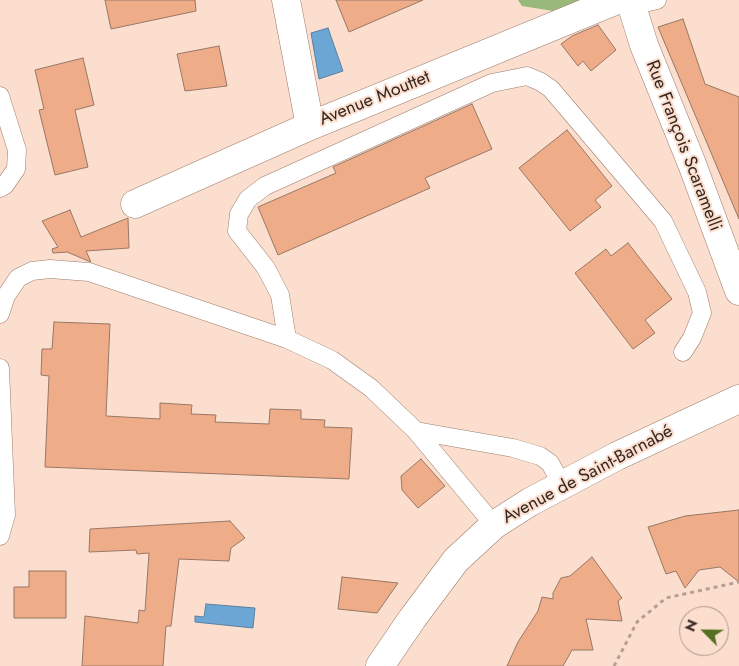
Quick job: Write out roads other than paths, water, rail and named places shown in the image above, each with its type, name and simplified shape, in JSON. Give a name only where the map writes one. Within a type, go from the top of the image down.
[{"type":"street","points":[[286,0],[310,126]]},
{"type":"street","name":"Avenue Mouttet","points":[[135,204],[310,126],[625,2]]},
{"type":"street","name":"Rue François Scaramelli","points":[[625,2],[692,164],[739,292]]},
{"type":"street","name":"Avenue de Saint-Barnabé","points":[[380,666],[456,560],[494,525],[530,502],[617,456],[739,399]]},
{"type":"lane","points":[[287,339],[280,295],[266,268],[237,231],[239,214],[248,199],[265,186],[492,83],[527,76],[541,82],[550,89],[663,221],[697,292],[702,313],[692,338],[682,352]]},
{"type":"lane","points":[[0,96],[17,150],[16,169],[5,185],[0,188]]},
{"type":"lane","points":[[0,314],[6,296],[18,278],[32,271],[50,269],[89,272],[287,339],[332,360],[371,388],[416,431],[494,525]]},
{"type":"lane","points":[[0,368],[6,515],[0,536]]},
{"type":"lane","points":[[416,431],[512,448],[540,456],[550,463],[562,485]]},
{"type":"water","points":[[328,28],[343,71],[319,79],[311,33]]},
{"type":"water","points":[[206,604],[255,608],[253,628],[195,622],[195,616],[204,617]]}]
